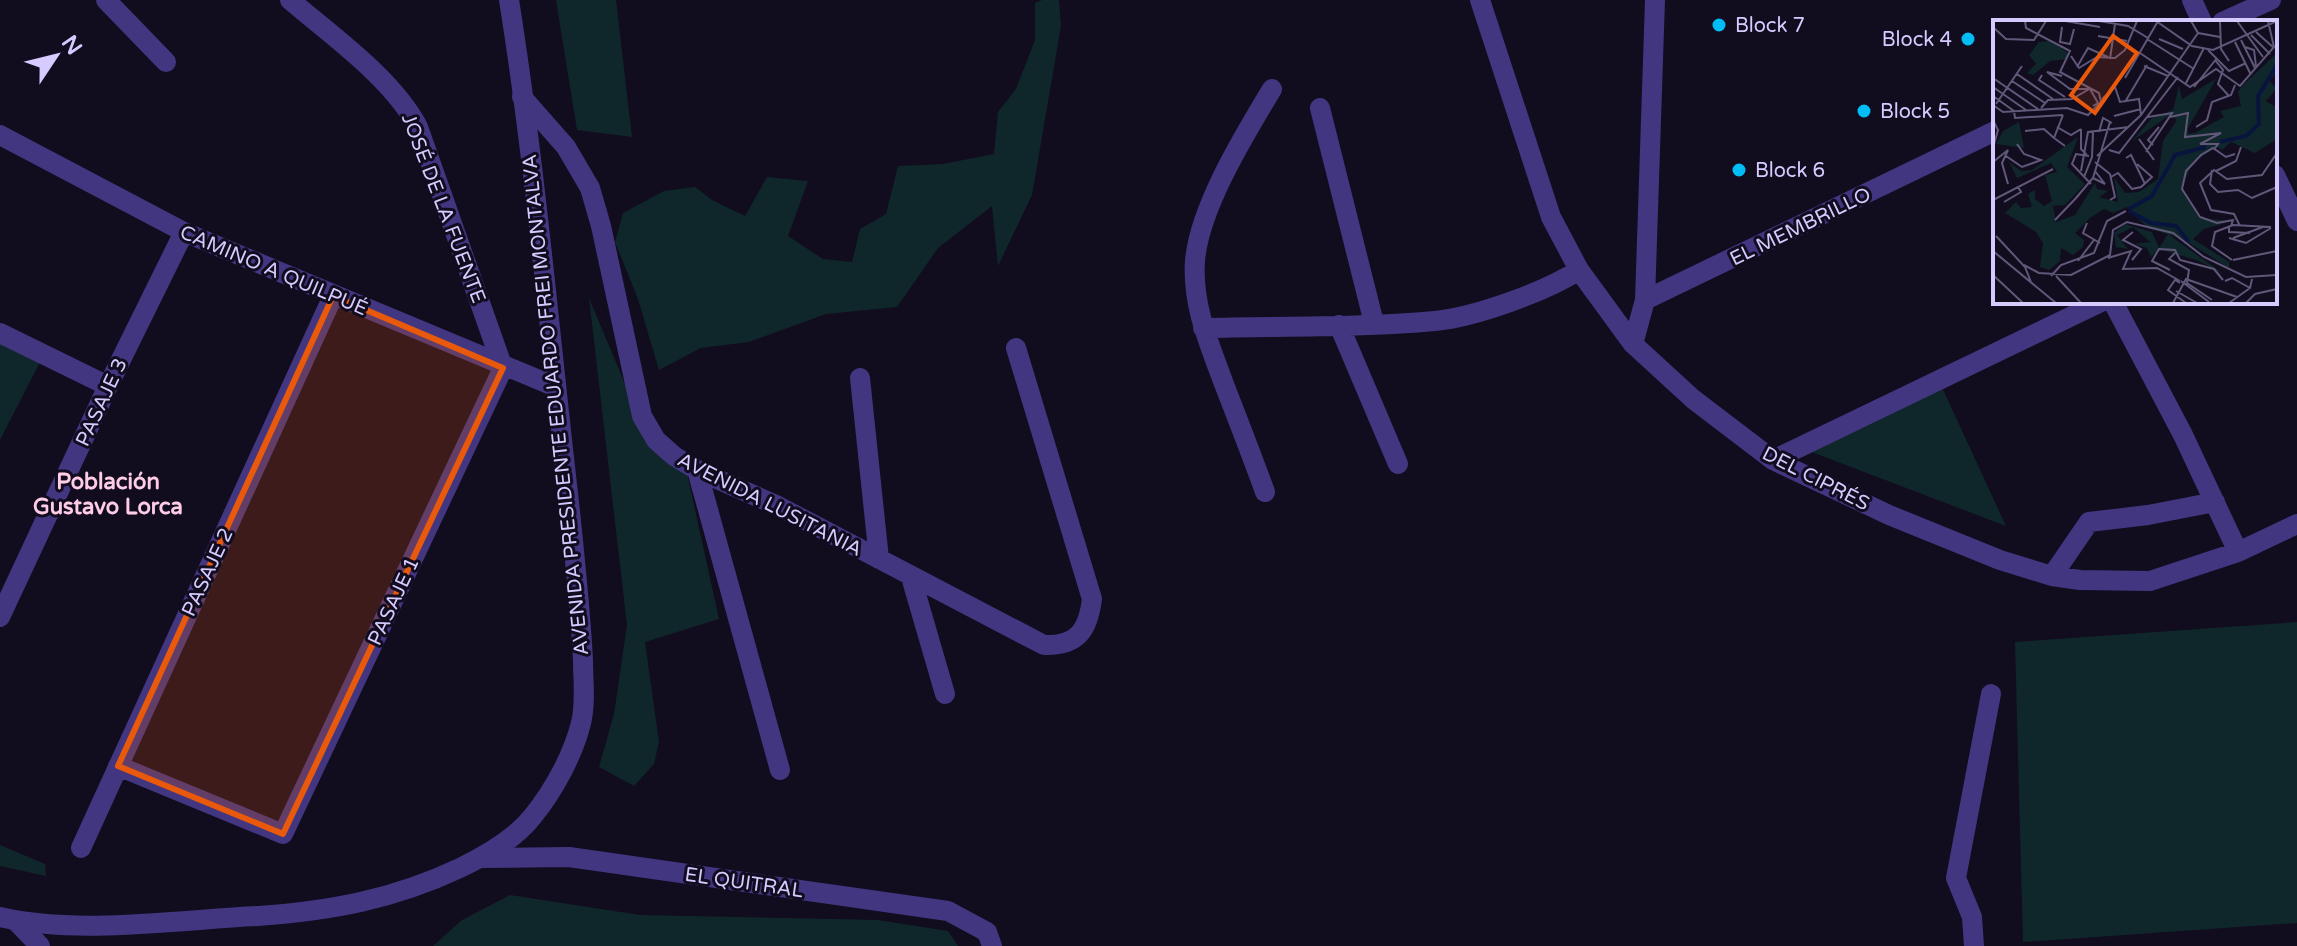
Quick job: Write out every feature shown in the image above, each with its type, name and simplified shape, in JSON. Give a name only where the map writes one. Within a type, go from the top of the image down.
[{"type":"street","points":[[106,0],[166,62]]},
{"type":"street","name":"JOSÉ DE LA FUENTE","points":[[290,0],[374,74],[409,110],[418,127],[503,368]]},
{"type":"street","name":"DEL CIPRÉS","points":[[1480,0],[1551,217],[1579,270],[1633,344],[1693,399],[1773,460],[1889,515],[2000,560],[2052,576],[2080,580],[2150,581],[2238,552],[2297,524]]},
{"type":"street","points":[[1633,344],[1645,300],[1655,0]]},
{"type":"street","points":[[2192,0],[2201,20]]},
{"type":"street","points":[[2226,20],[2271,0]]},
{"type":"street","name":"AVENIDA PRESIDENTE EDUARDO FREI MONTALVA","points":[[8,919],[57,925],[121,923],[319,910],[360,904],[419,887],[481,858],[509,839],[533,817],[559,777],[581,721],[584,686],[580,606],[509,3]]},
{"type":"street","points":[[1265,492],[1203,328],[1196,299],[1195,260],[1201,231],[1226,173],[1272,89]]},
{"type":"street","name":"AVENIDA LUSITANIA","points":[[522,97],[566,147],[590,188],[642,416],[656,440],[697,470],[778,506],[1044,645],[1060,645],[1074,639],[1089,621],[1092,599],[1016,348]]},
{"type":"street","points":[[1320,108],[1374,323]]},
{"type":"street","name":"EL MEMBRILLO","points":[[1645,300],[1993,132]]},
{"type":"street","name":"CAMINO A QUILPUÉ","points":[[0,135],[184,232],[503,368],[556,387]]},
{"type":"street","points":[[2277,179],[2296,219]]},
{"type":"street","name":"PASAJE 3","points":[[0,617],[184,232]]},
{"type":"street","points":[[1203,328],[1438,321],[1500,305],[1559,283],[1579,270]]},
{"type":"street","name":"PASAJE 2","points":[[81,848],[333,296]]},
{"type":"street","points":[[1773,460],[2097,304]]},
{"type":"street","points":[[2114,304],[2183,435],[2238,552]]},
{"type":"street","points":[[1339,325],[1398,464]]},
{"type":"street","points":[[0,333],[108,386]]},
{"type":"street","name":"PASAJE 1","points":[[118,766],[283,834],[503,368]]},
{"type":"street","points":[[860,378],[879,559]]},
{"type":"street","points":[[697,470],[780,770]]},
{"type":"street","points":[[2052,576],[2089,522],[2215,502]]},
{"type":"street","points":[[911,577],[945,694]]},
{"type":"street","points":[[1974,946],[1972,917],[1956,878],[1991,694]]},
{"type":"street","name":"EL QUITRAL","points":[[481,858],[569,857],[948,911],[987,932],[992,946]]},
{"type":"street","points":[[8,919],[40,946]]},
{"type":"highlighted area","points":[[333,296],[503,368],[283,834],[118,766]]},
{"type":"green space","points":[[556,0],[616,0],[632,137],[577,130]]},
{"type":"green space","points":[[1059,0],[1061,26],[1032,195],[998,266],[992,206],[938,248],[897,307],[826,314],[749,342],[701,348],[659,370],[638,299],[615,242],[623,213],[664,191],[695,187],[712,200],[745,216],[767,177],[808,181],[788,236],[823,259],[852,262],[860,229],[886,214],[898,166],[943,164],[994,154],[998,112],[1016,89],[1035,40],[1035,3]]},
{"type":"green space","points":[[589,298],[641,422],[685,464],[719,619],[645,642],[659,742],[654,764],[634,786],[599,767],[614,714],[627,625]]},
{"type":"green space","points":[[0,336],[42,358],[0,440]]},
{"type":"green space","points":[[1940,383],[2006,526],[1809,451]]},
{"type":"green space","points":[[2297,622],[2297,923],[2023,942],[2015,642]]},
{"type":"green space","points":[[0,845],[45,864],[46,876],[0,866]]},
{"type":"green space","points":[[510,895],[640,915],[878,920],[948,931],[958,946],[433,946],[462,920]]},
{"type":"place","name":"Block 7","points":[[1719,25]]},
{"type":"place","name":"Block 4","points":[[1968,39]]},
{"type":"place","name":"Block 5","points":[[1864,111]]},
{"type":"place","name":"Block 6","points":[[1739,170]]},
{"type":"district","name":"Población Gustavo Lorca","points":[[108,494]]}]
